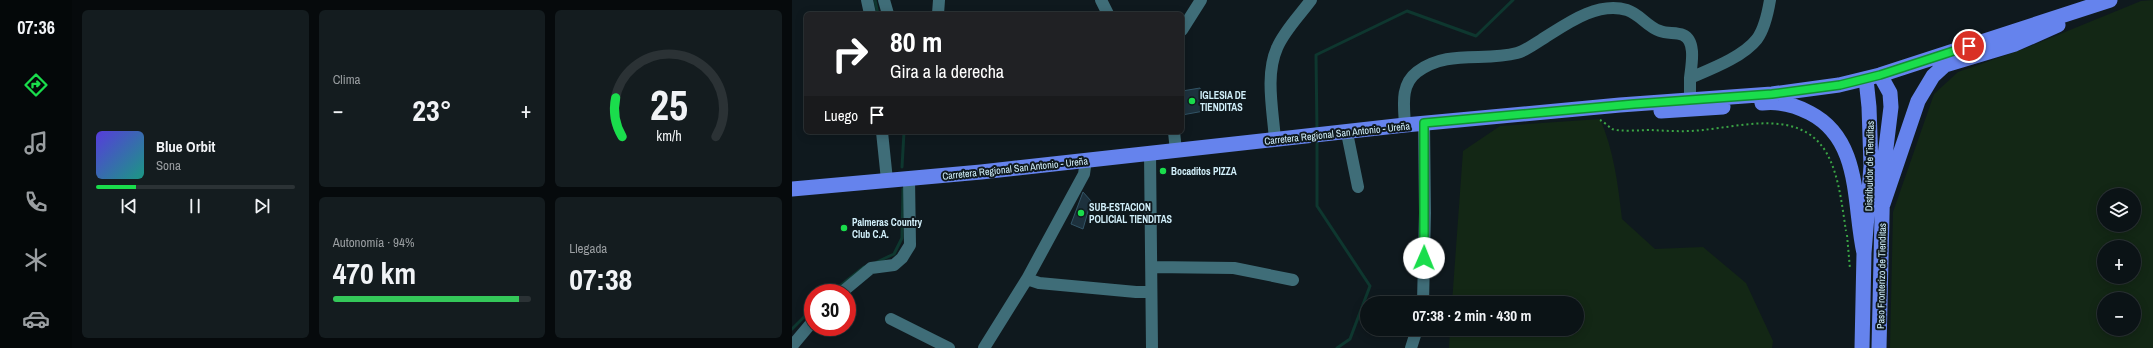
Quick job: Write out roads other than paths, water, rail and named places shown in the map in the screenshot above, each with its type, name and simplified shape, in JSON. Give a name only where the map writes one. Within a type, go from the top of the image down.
[{"type":"main road","name":"Carretera Regional San Antonio - Ureña","points":[[792,189],[1086,160],[1424,123],[1620,105],[1772,94],[1840,85],[1873,77],[2111,0]]},
{"type":"main road","points":[[1883,204],[1918,101],[1933,76],[1946,65],[2015,44],[2111,0]]},
{"type":"main road","name":"Distribuidor de Tienditas","points":[[1873,77],[1890,94],[1891,108],[1883,172],[1883,204]]},
{"type":"main road","name":"Distribuidor de Tienditas","points":[[1864,253],[1871,166],[1869,107],[1873,77]]},
{"type":"main road","points":[[1620,105],[1634,109],[1684,111],[1772,102],[1789,104],[1814,115],[1836,134],[1850,162],[1864,253]]},
{"type":"main road","name":"Paso Fronterizo de Tienditas","points":[[1879,348],[1883,204]]},
{"type":"main road","name":"Paso Fronterizo de Tienditas","points":[[1862,348],[1864,253]]},
{"type":"street","points":[[867,0],[870,12]]},
{"type":"street","points":[[884,0],[887,12]]},
{"type":"street","points":[[938,12],[939,0]]},
{"type":"street","points":[[1101,0],[1107,12]]},
{"type":"street","points":[[1184,27],[1201,0]]},
{"type":"street","points":[[1275,140],[1271,72],[1275,54],[1281,40],[1311,0]]},
{"type":"street","points":[[1690,78],[1727,62],[1757,39],[1767,16],[1770,0]]},
{"type":"street","points":[[1405,125],[1404,94],[1410,78],[1417,71],[1449,58],[1503,56],[1519,53],[1576,18],[1598,10],[1627,10],[1639,16],[1652,28],[1684,35],[1690,44],[1690,100]]},
{"type":"street","points":[[1424,123],[1426,213],[1424,296]]},
{"type":"street","points":[[1347,132],[1358,187]]},
{"type":"street","points":[[882,134],[887,180]]},
{"type":"street","points":[[1174,134],[1176,150]]},
{"type":"street","points":[[1150,153],[1152,348]]},
{"type":"street","points":[[984,348],[1027,279],[1084,174],[1086,160]]},
{"type":"street","points":[[852,284],[871,268],[894,265],[902,258],[910,245],[909,178]]},
{"type":"street","points":[[1152,267],[1234,268],[1293,280]]},
{"type":"street","points":[[1027,279],[1038,283],[1151,292]]},
{"type":"street","points":[[891,319],[949,348]]},
{"type":"street","points":[[792,346],[804,332]]},
{"type":"street","points":[[1411,348],[1415,336]]},
{"type":"waterway","points":[[875,0],[878,12]]},
{"type":"waterway","points":[[1317,131],[1316,55],[1407,11],[1476,36],[1513,0]]},
{"type":"waterway","points":[[902,167],[904,134]]},
{"type":"waterway","points":[[1317,139],[1317,206],[1370,286],[1350,339],[1337,348]]},
{"type":"waterway","points":[[877,262],[894,254],[902,238],[903,189]]},
{"type":"waterway","points":[[842,284],[864,267]]},
{"type":"waterway","points":[[792,329],[804,317]]},
{"type":"place","name":"IGLESIA DE TIENDITAS","points":[[1192,101]]},
{"type":"place","name":"Bocaditos PIZZA","points":[[1163,171]]},
{"type":"place","name":"SUB-ESTACION POLICIAL TIENDITAS","points":[[1081,213]]},
{"type":"place","name":"Palmeras Country Club C.A.","points":[[844,228]]}]
